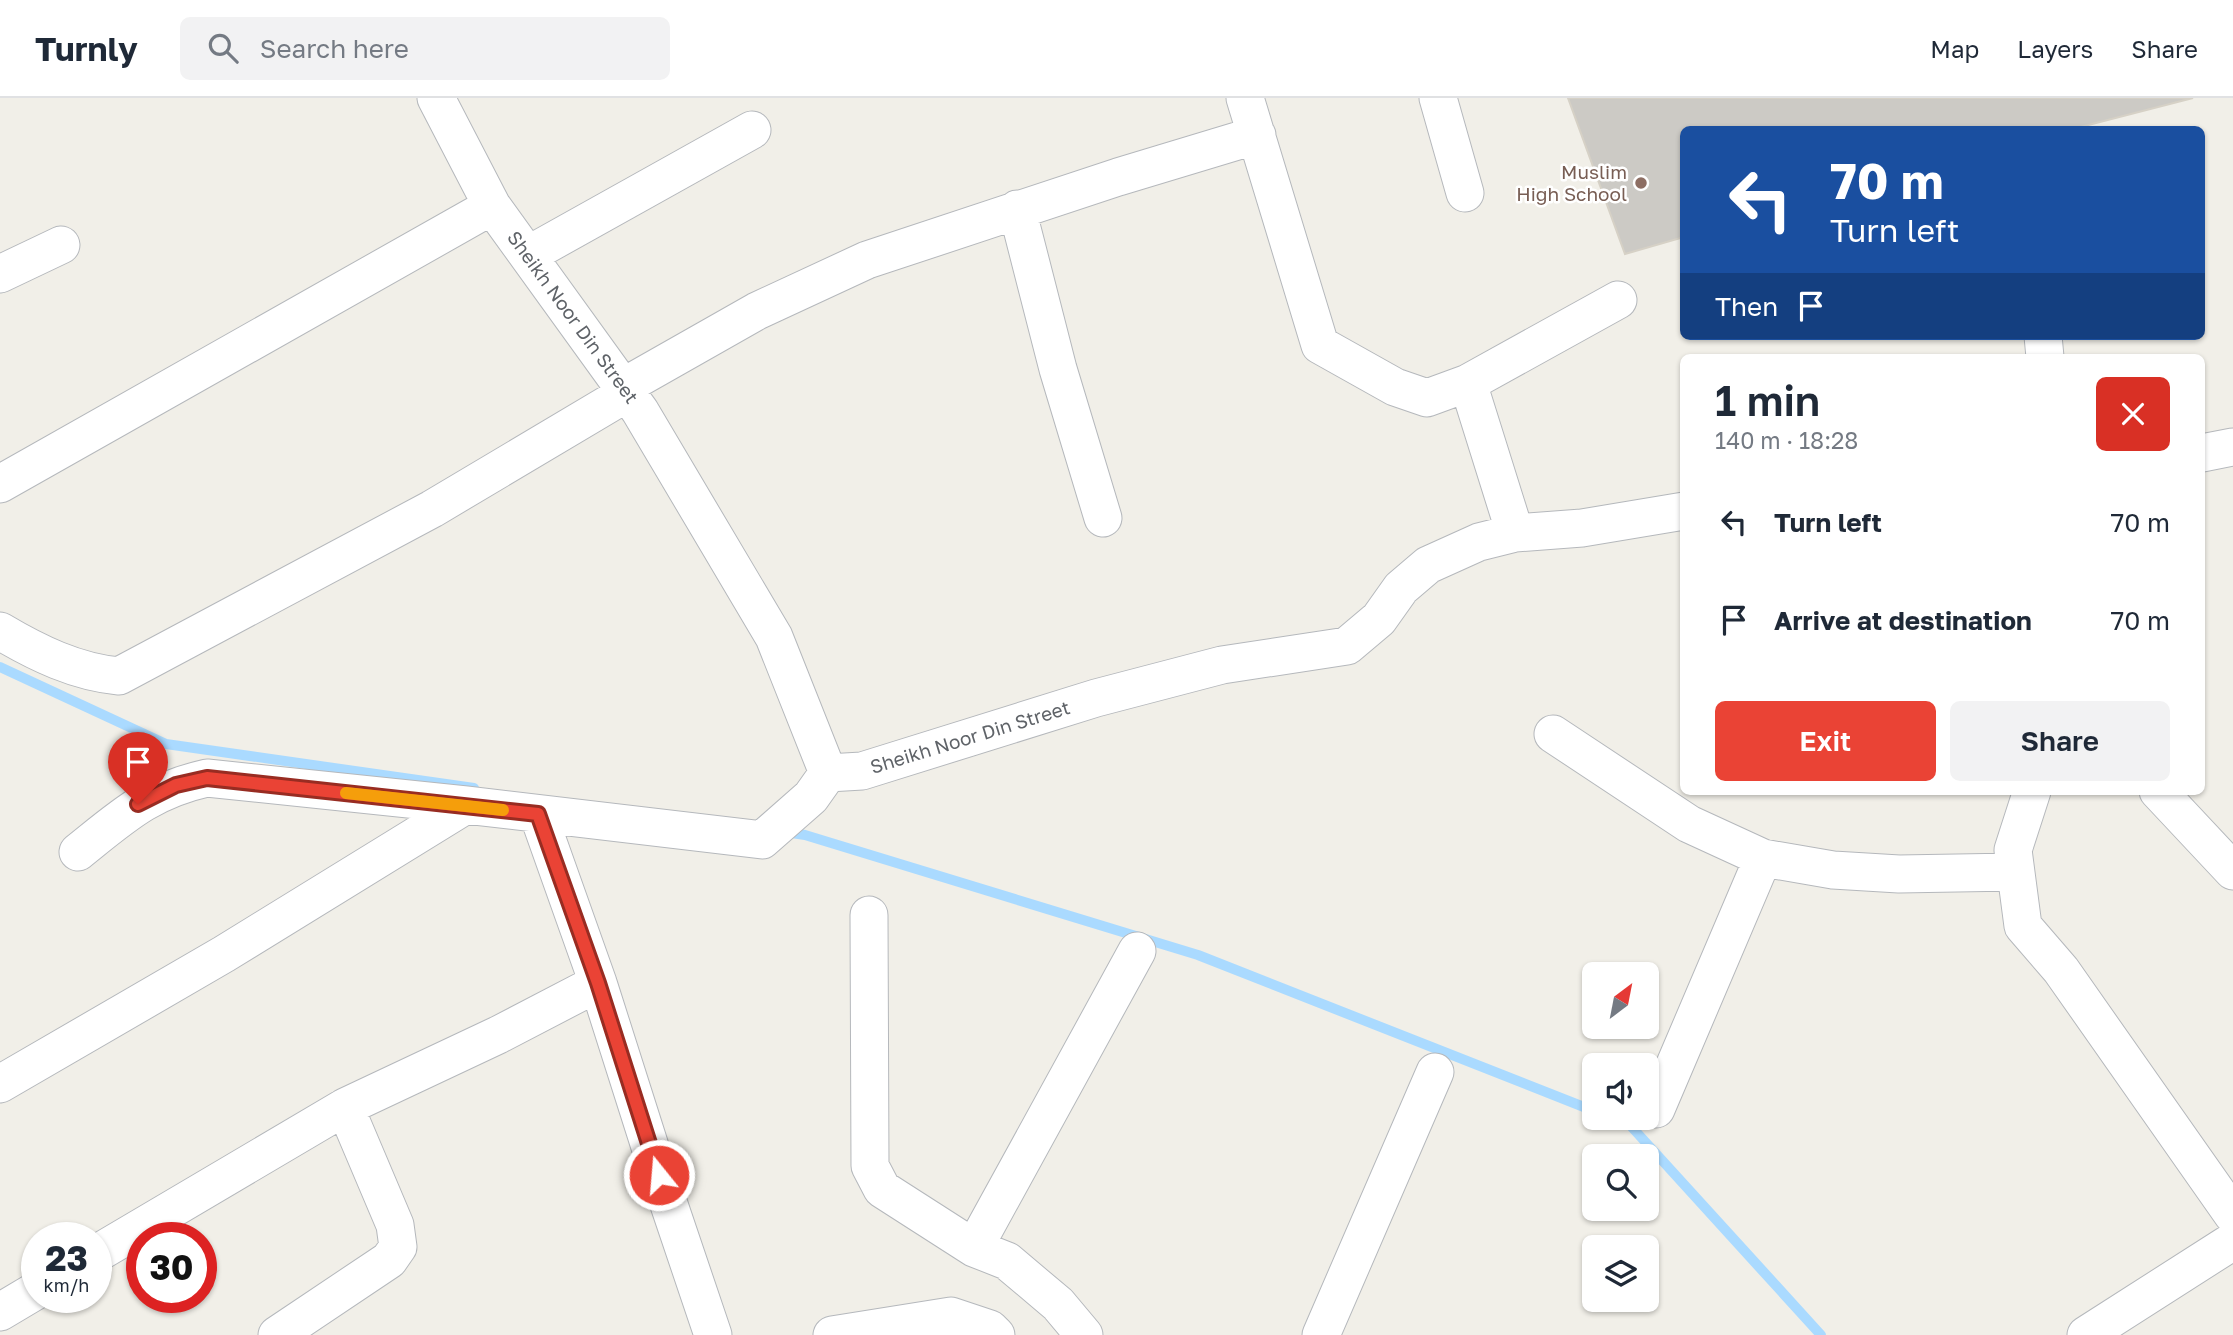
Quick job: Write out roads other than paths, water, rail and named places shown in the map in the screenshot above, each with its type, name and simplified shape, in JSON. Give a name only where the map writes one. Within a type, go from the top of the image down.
[{"type":"street","name":"Sheikh Noor Din Street","points":[[436,98],[492,206],[648,422],[774,637],[819,785],[1096,698],[1222,665],[1347,646],[1379,619],[1401,588],[1428,565],[1479,542],[1516,533],[1582,528],[1680,512]]},
{"type":"street","points":[[1245,98],[1320,345],[1395,387],[1427,398],[1468,383],[1618,300]]},
{"type":"street","points":[[1438,98],[1465,193]]},
{"type":"street","points":[[528,255],[751,130]]},
{"type":"street","points":[[0,631],[40,655],[119,677],[432,509],[757,312],[867,260],[1017,209],[1257,135]]},
{"type":"street","points":[[0,484],[492,206]]},
{"type":"street","points":[[1017,209],[1058,369],[1102,518]]},
{"type":"street","points":[[0,274],[61,245]]},
{"type":"street","points":[[1468,383],[1516,533]]},
{"type":"street","points":[[2205,452],[2233,447]]},
{"type":"street","points":[[1553,734],[1689,824],[1763,858],[1833,870],[1885,873],[2015,872]]},
{"type":"street","points":[[78,852],[138,804],[176,785],[207,778],[762,840],[819,785]]},
{"type":"street","points":[[2031,795],[2012,850],[2023,926],[2061,970],[2233,1215]]},
{"type":"street","points":[[2162,795],[2233,871]]},
{"type":"street","points":[[0,1084],[224,954],[467,805]]},
{"type":"street","points":[[538,814],[598,983],[713,1335]]},
{"type":"street","points":[[1659,1102],[1763,858]]},
{"type":"street","points":[[869,915],[870,1166],[882,1189],[974,1248],[1007,1261],[1058,1304],[1084,1335]]},
{"type":"street","points":[[974,1248],[1137,951]]},
{"type":"street","points":[[112,1245],[345,1107],[498,1035],[598,983]]},
{"type":"street","points":[[1321,1335],[1435,1072]]},
{"type":"street","points":[[277,1335],[389,1260],[398,1247],[395,1225],[345,1107]]},
{"type":"street","points":[[2086,1335],[2233,1241]]},
{"type":"street","points":[[0,1312],[21,1300]]},
{"type":"street","points":[[832,1335],[951,1315],[990,1329],[996,1335]]},
{"type":"waterway","points":[[0,667],[166,744],[474,788]]},
{"type":"waterway","points":[[785,832],[805,835],[1198,955],[1582,1106]]},
{"type":"waterway","points":[[1634,1130],[1821,1335]]},
{"type":"place","name":"Muslim High School","points":[[1641,183]]}]
